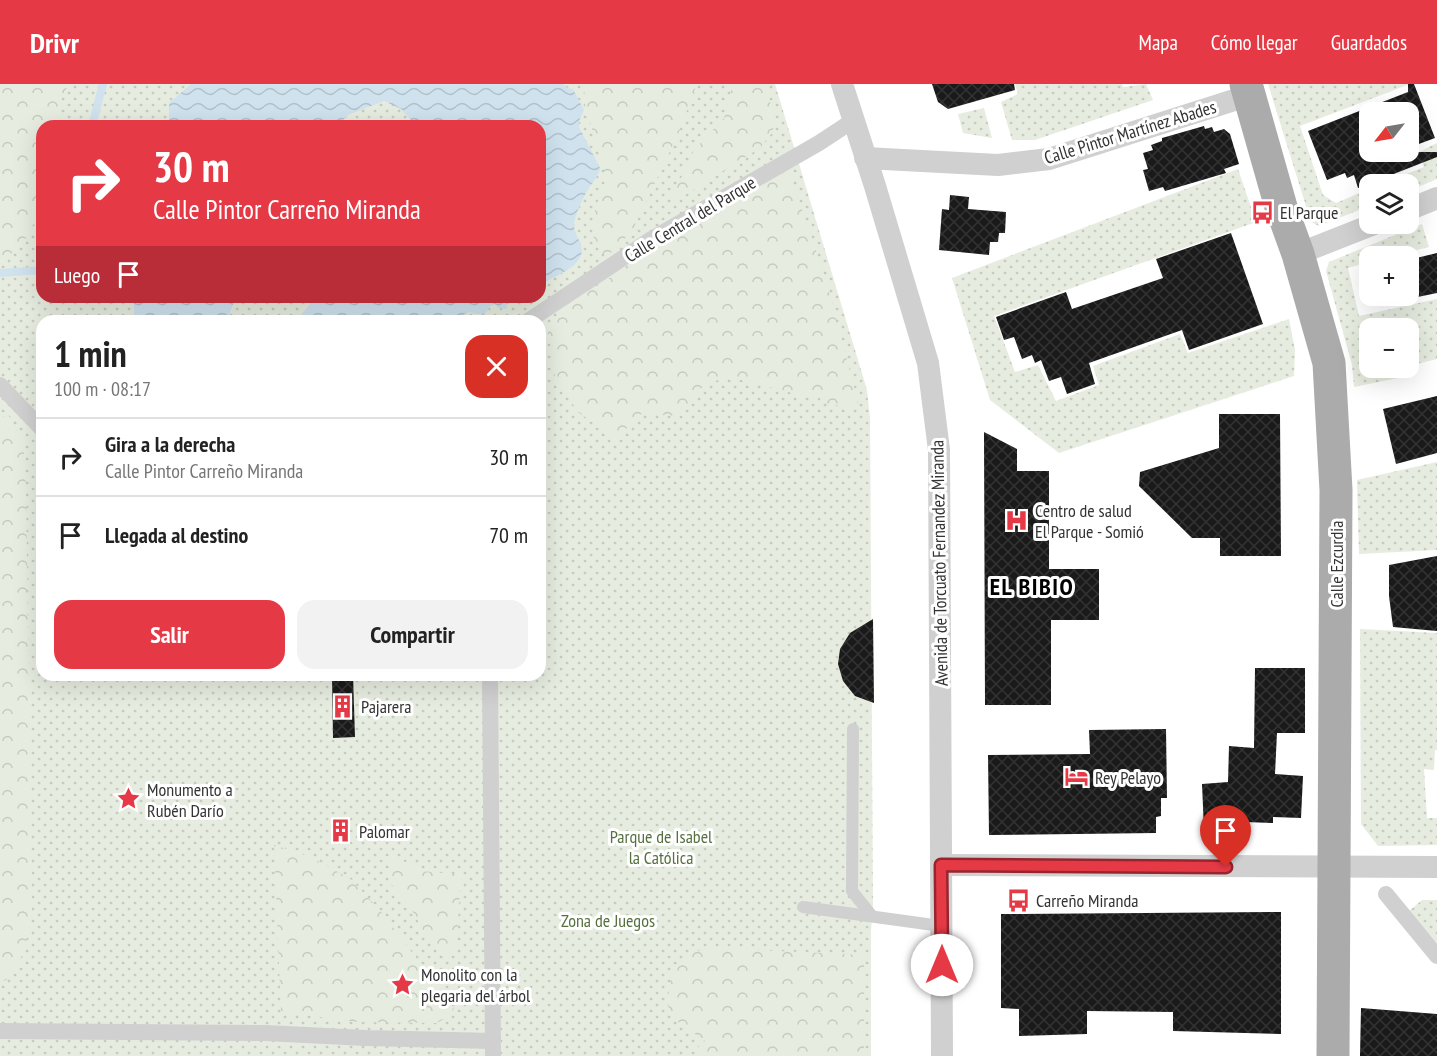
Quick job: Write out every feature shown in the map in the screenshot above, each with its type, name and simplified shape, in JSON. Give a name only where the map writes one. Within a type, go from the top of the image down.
[{"type":"main road","name":"Calle Ezcurdia","points":[[1248,90],[1329,363],[1336,490],[1333,1056]]},
{"type":"street","name":"Avenida de Torcuato Fernandez Miranda","points":[[842,84],[928,363],[939,450],[942,1056]]},
{"type":"street","name":"Calle Pintor Martínez Abades","points":[[866,158],[998,165],[1049,159],[1248,90]]},
{"type":"street","name":"Calle Central del Parque","points":[[537,315],[650,240],[819,143],[854,120]]},
{"type":"street","points":[[1419,205],[1437,198]]},
{"type":"street","points":[[1298,254],[1359,230]]},
{"type":"street","points":[[1,386],[36,423]]},
{"type":"street","points":[[0,1031],[266,1033],[493,1048],[490,681]]},
{"type":"street","points":[[941,865],[1437,867]]},
{"type":"street","points":[[1386,894],[1437,956]]},
{"type":"lane","points":[[853,729],[852,891],[872,916]]},
{"type":"lane","points":[[803,907],[941,926]]},
{"type":"green space","name":"Parque de Isabel la Católica","points":[[0,84],[775,84],[867,390],[870,418],[873,906],[871,1056],[0,1056]]},
{"type":"green space","points":[[0,84],[69,84],[62,97],[58,120],[36,120],[35,221],[19,247],[0,262]]},
{"type":"green space","points":[[584,84],[697,84],[679,132],[633,229],[614,251],[605,256],[594,239],[593,219],[607,180],[585,105]]},
{"type":"green space","points":[[733,84],[764,84],[776,120],[772,133],[760,148],[677,200],[673,195],[694,150],[724,118]]},
{"type":"green space","points":[[1015,84],[1122,84],[1123,87],[1146,84],[1153,100],[1035,140],[1012,140],[1001,102],[1018,94]]},
{"type":"green space","points":[[1268,84],[1410,84],[1300,126],[1323,195],[1336,203],[1359,193],[1359,210],[1319,226],[1311,222]]},
{"type":"green space","points":[[984,108],[992,138],[963,133],[958,114]]},
{"type":"green space","points":[[1437,143],[1437,179],[1419,187],[1419,174],[1406,174],[1424,167],[1419,152]]},
{"type":"green space","points":[[1238,169],[1256,222],[994,316],[1015,372],[1038,365],[1056,401],[1099,385],[1093,366],[1180,334],[1188,353],[1289,319],[1295,350],[1294,376],[1059,453],[990,400],[952,278]]},
{"type":"green space","points":[[777,173],[791,177],[827,283],[858,402],[856,407],[830,405],[816,396],[796,394],[726,376],[700,389],[682,416],[641,414],[616,439],[578,412],[555,378],[549,331],[560,309]]},
{"type":"green space","points":[[1422,224],[1429,247],[1419,250],[1419,246],[1368,246],[1398,234],[1419,234],[1419,225]]},
{"type":"green space","points":[[1359,250],[1359,265],[1348,268],[1359,316],[1405,306],[1419,306],[1419,303],[1437,299],[1437,359],[1419,364],[1419,318],[1359,318],[1359,378],[1398,378],[1354,387],[1352,365],[1326,271],[1329,262]]},
{"type":"green space","points":[[9,416],[23,439],[26,489],[32,911],[19,963],[8,979],[0,982],[0,417]]},
{"type":"green space","points":[[1437,462],[1437,550],[1359,554],[1357,480]]},
{"type":"green space","points":[[1360,629],[1437,633],[1437,750],[1435,750],[1434,770],[1424,769],[1427,818],[1437,818],[1437,845],[1378,846],[1361,824]]},
{"type":"green space","points":[[274,845],[311,857],[352,880],[383,914],[454,1008],[451,1015],[437,1023],[357,1022],[281,1012]]},
{"type":"green space","points":[[392,854],[420,871],[454,874],[461,877],[456,950],[448,957],[432,946],[409,905],[392,885],[389,863]]},
{"type":"green space","points":[[1422,900],[1437,900],[1437,943],[1409,911]]},
{"type":"green space","points":[[715,948],[864,955],[864,1056],[696,1056],[696,1049],[705,1041],[671,1015],[668,1003],[671,980],[677,964],[688,954]]},
{"type":"water","points":[[191,84],[563,84],[573,89],[584,110],[579,127],[600,168],[582,200],[574,223],[582,250],[581,254],[572,267],[546,282],[546,120],[411,120],[401,109],[384,101],[348,115],[343,120],[169,120],[169,103]]},
{"type":"water","points":[[134,303],[234,303],[229,315],[134,315]]},
{"type":"water","points":[[311,303],[506,303],[507,309],[498,308],[495,304],[490,306],[484,314],[470,312],[463,315],[301,315]]},
{"type":"building","points":[[932,84],[1014,84],[1015,90],[948,109],[938,102]]},
{"type":"building","points":[[1408,84],[1414,84],[1435,138],[1419,144],[1419,102],[1382,102],[1408,92]]},
{"type":"building","points":[[1359,111],[1359,162],[1419,162],[1419,152],[1437,152],[1437,157],[1394,174],[1359,174],[1358,188],[1354,175],[1347,178],[1345,173],[1327,180],[1308,131]]},
{"type":"building","points":[[1204,126],[1205,129],[1212,127],[1214,132],[1224,129],[1230,134],[1239,164],[1224,169],[1226,173],[1165,191],[1163,187],[1149,191],[1143,170],[1148,169],[1143,153],[1153,150],[1151,145],[1162,141],[1162,138]]},
{"type":"building","points":[[950,195],[969,197],[968,209],[1006,212],[1005,233],[999,233],[998,242],[990,242],[989,255],[939,250],[942,209],[949,210]]},
{"type":"building","points":[[1231,233],[1263,324],[1189,350],[1182,330],[1089,363],[1095,384],[1067,394],[1061,377],[1049,381],[1041,360],[1035,363],[1032,355],[1022,359],[1014,337],[1004,340],[996,317],[1066,292],[1072,309],[1163,278],[1156,259]]},
{"type":"building","points":[[1437,253],[1437,293],[1419,297],[1419,257]]},
{"type":"building","points":[[1437,396],[1437,453],[1396,464],[1383,409]]},
{"type":"building","points":[[1219,414],[1280,414],[1281,556],[1220,556],[1220,538],[1192,538],[1139,486],[1140,472],[1219,448]]},
{"type":"building","name":"Centro de salud El Parque - Somió","points":[[984,432],[1017,449],[1017,471],[1049,471],[1049,569],[1099,569],[1099,620],[1051,620],[1051,705],[985,705]]},
{"type":"building","points":[[1437,556],[1437,631],[1393,627],[1389,596],[1389,565]]},
{"type":"building","points":[[873,619],[874,703],[855,696],[843,681],[838,664],[840,649],[850,633]]},
{"type":"building","points":[[1255,668],[1305,668],[1305,733],[1277,733],[1275,774],[1303,776],[1301,818],[1273,817],[1273,823],[1245,822],[1246,828],[1204,830],[1202,784],[1228,782],[1229,746],[1254,748]]},
{"type":"building","name":"Pajarera","points":[[332,681],[353,681],[355,737],[333,738]]},
{"type":"building","name":"Rey Pelayo","points":[[1166,729],[1167,798],[1161,798],[1161,816],[1156,817],[1156,833],[989,835],[988,755],[1090,754],[1089,730]]},
{"type":"building","points":[[1281,912],[1281,1034],[1173,1031],[1173,1012],[1087,1011],[1087,1034],[1019,1036],[1019,1009],[1001,1008],[1001,914]]},
{"type":"building","points":[[1361,1008],[1437,1014],[1437,1056],[1360,1056]]},
{"type":"waterway","points":[[94,120],[103,84]]},
{"type":"waterway","points":[[0,273],[36,270]]},
{"type":"place","name":"El Parque","points":[[1262,212]]},
{"type":"place","name":"Centro de salud El Parque - Somió","points":[[1017,520]]},
{"type":"place","name":"Pajarera","points":[[343,706]]},
{"type":"place","name":"Rey Pelayo","points":[[1077,777]]},
{"type":"place","name":"Monumento a Rubén Darío","points":[[129,799]]},
{"type":"place","name":"Palomar","points":[[341,831]]},
{"type":"place","name":"Carreño Miranda","points":[[1018,900]]},
{"type":"place","name":"Monolito con la plegaria del árbol","points":[[403,984]]},
{"type":"district","name":"EL BIBIO","points":[[1032,586]]},
{"type":"route","points":[[942,965],[941,865],[1226,867]]},
{"type":"park label","name":"Zona de Juegos","points":[[608,920]]}]
